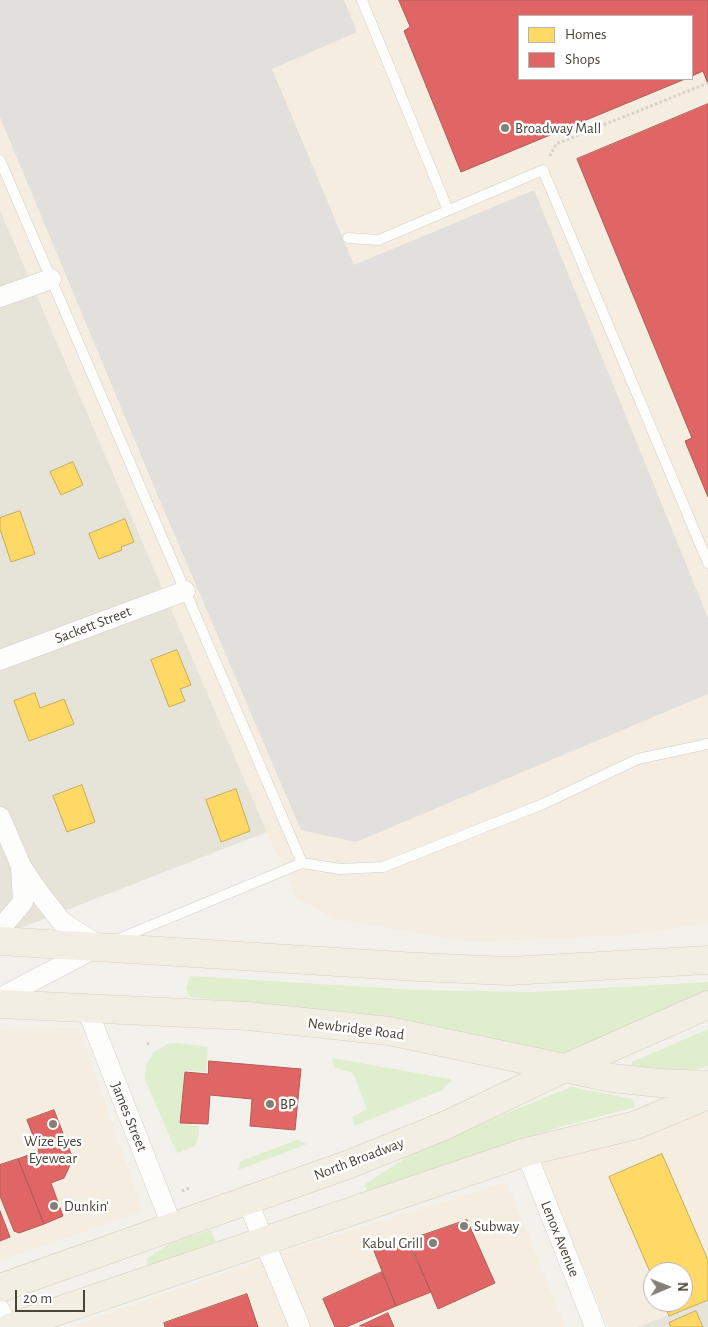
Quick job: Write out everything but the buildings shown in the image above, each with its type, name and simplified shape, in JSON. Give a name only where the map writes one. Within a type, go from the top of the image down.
[{"type":"main road","points":[[0,941],[509,971],[708,960]]},
{"type":"main road","name":"Newbridge Road","points":[[0,1004],[248,1016],[389,1031],[612,1078],[708,1085]]},
{"type":"main road","name":"North Broadway","points":[[0,1288],[347,1165],[435,1130],[565,1068],[708,1005]]},
{"type":"main road","points":[[11,1327],[526,1152],[636,1125],[708,1095]]},
{"type":"street","points":[[0,297],[51,279]]},
{"type":"street","name":"Sackett Street","points":[[0,660],[185,590]]},
{"type":"street","points":[[0,817],[21,866],[62,922],[99,946],[0,998]]},
{"type":"street","points":[[0,928],[22,902],[21,866]]},
{"type":"street","name":"James Street","points":[[87,1009],[172,1226]]},
{"type":"street","name":"Lenox Avenue","points":[[526,1152],[595,1327]]},
{"type":"street","points":[[247,1200],[300,1327]]},
{"type":"street","points":[[0,1310],[8,1327]]},
{"type":"lane","points":[[362,0],[448,210]]},
{"type":"lane","points":[[0,160],[302,864]]},
{"type":"lane","points":[[348,238],[379,240],[542,170],[708,563]]},
{"type":"lane","points":[[99,946],[302,864],[340,869],[383,867],[543,804],[638,759],[708,744]]},
{"type":"path","points":[[542,170],[556,144],[708,83]]},
{"type":"path","points":[[182,1192],[189,1188]]},
{"type":"shaded area","name":"Broadway Mall","points":[[0,0],[708,0],[708,923],[626,935],[468,942],[333,918],[297,898],[0,210]]},
{"type":"shaded area","name":"Broadway Mall","points":[[0,0],[344,0],[357,32],[272,69],[354,265],[534,190],[708,618],[708,694],[356,842],[301,830],[158,496],[0,117]]},
{"type":"shaded area","points":[[0,210],[267,832],[0,936]]},
{"type":"shaded area","points":[[79,1028],[143,1211],[0,1261],[0,1029]]},
{"type":"shaded area","points":[[708,1110],[708,1300],[693,1306],[693,1262],[643,1262],[643,1312],[676,1312],[637,1327],[609,1327],[537,1158]]},
{"type":"shaded area","points":[[507,1182],[565,1327],[71,1327],[301,1246]]},
{"type":"shaded area","points":[[708,1300],[708,1327],[637,1327],[676,1312],[693,1312],[693,1306]]},
{"type":"green space","points":[[190,976],[416,990],[534,992],[708,982],[708,995],[574,1056],[431,1026],[363,1014],[191,997],[186,989]]},
{"type":"green space","points":[[708,1029],[708,1066],[679,1075],[632,1067],[632,1062]]},
{"type":"green space","points":[[177,1043],[208,1047],[206,1072],[185,1070],[179,1124],[199,1126],[197,1142],[192,1147],[177,1153],[145,1080],[146,1065],[154,1052],[168,1044]]},
{"type":"green space","points":[[332,1058],[450,1079],[452,1081],[440,1091],[354,1126],[353,1117],[367,1109],[353,1073],[335,1068]]},
{"type":"green space","points":[[571,1087],[633,1099],[635,1107],[556,1128],[367,1193],[365,1184],[423,1147]]},
{"type":"green space","points":[[297,1140],[307,1144],[238,1170],[241,1161]]},
{"type":"green space","points":[[211,1230],[217,1246],[149,1267],[146,1259],[171,1243]]},
{"type":"place","name":"Broadway Mall","points":[[505,128]]},
{"type":"place","name":"BP","points":[[270,1104]]},
{"type":"place","name":"Wize Eyes Eyewear","points":[[53,1124]]},
{"type":"place","name":"Dunkin'","points":[[54,1206]]},
{"type":"place","name":"Subway","points":[[464,1226]]},
{"type":"place","name":"Kabul Grill","points":[[433,1243]]}]
